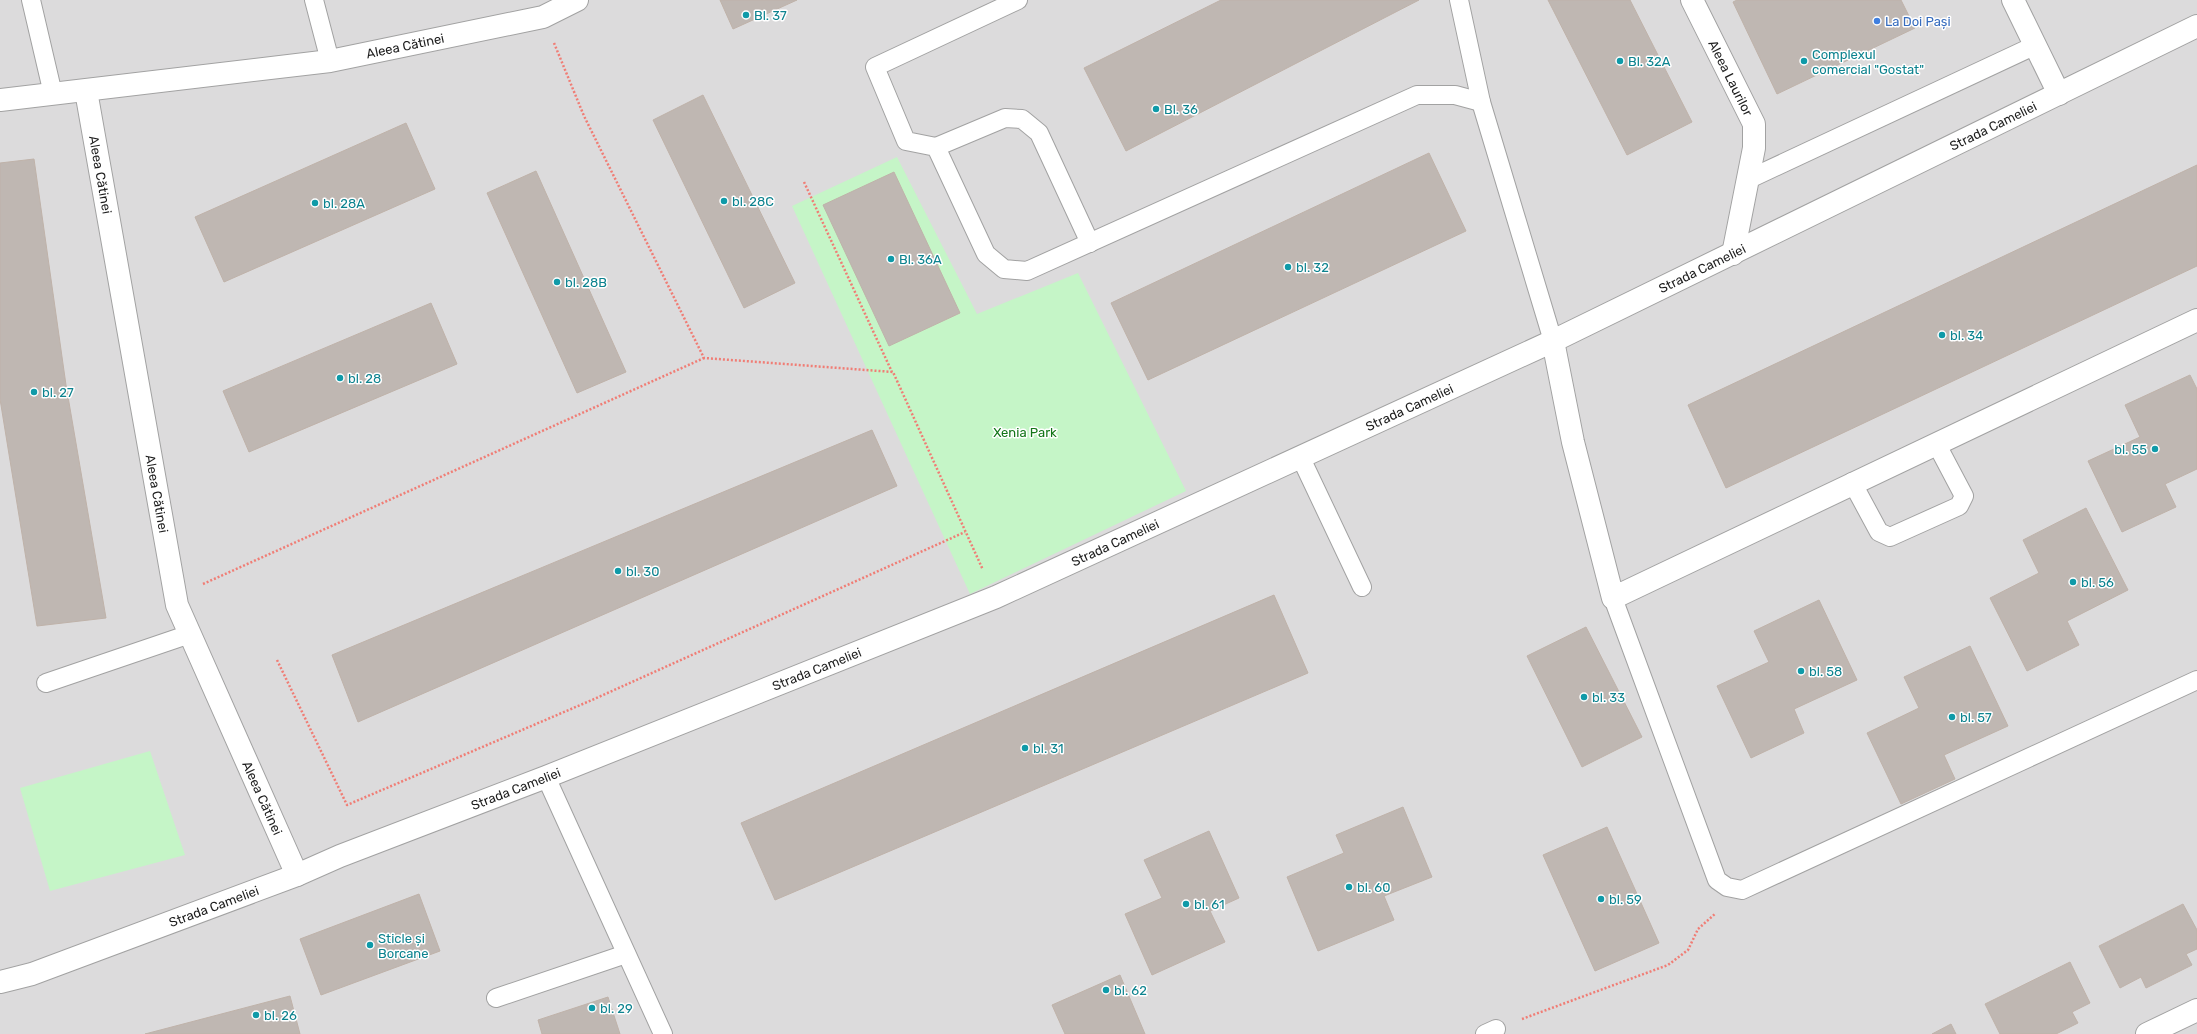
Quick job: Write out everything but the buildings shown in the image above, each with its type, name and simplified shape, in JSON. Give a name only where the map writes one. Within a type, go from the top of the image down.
[{"type":"street","name":"Aleea Cătinei","points":[[0,100],[330,61],[543,17],[576,0]]},
{"type":"street","name":"Aleea Laurilor","points":[[1692,0],[1754,124],[1754,148],[1733,254]]},
{"type":"street","points":[[2013,0],[2059,94]]},
{"type":"street","name":"Strada Cameliei","points":[[0,982],[32,974],[297,875],[340,856],[546,777],[996,597],[1553,341],[2197,26]]},
{"type":"street","name":"Aleea Cătinei","points":[[86,91],[177,605],[297,875]]},
{"type":"street","points":[[1553,341],[1573,442],[1613,598],[1852,482],[2197,320]]},
{"type":"street","points":[[2147,1034],[2197,1010]]},
{"type":"lane","points":[[31,0],[53,94]]},
{"type":"lane","points":[[314,0],[330,61]]},
{"type":"lane","points":[[1018,0],[875,67],[906,141],[936,147],[1005,118],[1022,119],[1039,134],[1090,243]]},
{"type":"lane","points":[[1459,0],[1481,102],[1553,341]]},
{"type":"lane","points":[[1747,180],[2036,45]]},
{"type":"lane","points":[[936,147],[986,254],[1004,269],[1027,271],[1417,95],[1455,94],[1481,102]]},
{"type":"lane","points":[[1852,482],[1879,532],[1890,537],[1959,506],[1964,496],[1936,443]]},
{"type":"lane","points":[[1300,456],[1362,587]]},
{"type":"lane","points":[[1613,598],[1717,880],[1727,887],[1742,890],[2197,680]]},
{"type":"lane","points":[[46,683],[190,634]]},
{"type":"lane","points":[[546,777],[663,1034]]},
{"type":"lane","points":[[496,998],[626,954]]},
{"type":"path","points":[[543,17],[584,116],[704,358]]},
{"type":"path","points":[[804,182],[996,597]]},
{"type":"path","points":[[176,596],[704,358],[893,372]]},
{"type":"path","points":[[277,660],[347,806],[592,700],[965,532]]},
{"type":"path","points":[[1491,1031],[1668,965],[1688,950],[1698,929],[1742,890]]},
{"type":"shaded area","points":[[0,0],[2197,0],[2197,1034],[0,1034]]},
{"type":"green space","name":"Xenia Park","points":[[897,157],[977,314],[1078,273],[1186,491],[970,594],[792,206]]},
{"type":"green space","points":[[150,751],[185,855],[50,891],[20,788]]},
{"type":"place","name":"Bl. 37","points":[[746,15]]},
{"type":"place","name":"La Doi Pași","points":[[1877,21]]},
{"type":"place","name":"Bl. 32A","points":[[1620,61]]},
{"type":"place","name":"Complexul comercial \"Gostat\"","points":[[1804,61]]},
{"type":"place","name":"Bl. 36","points":[[1156,109]]},
{"type":"place","name":"bl. 28C","points":[[724,201]]},
{"type":"place","name":"bl. 28A","points":[[315,203]]},
{"type":"place","name":"Bl. 36A","points":[[891,259]]},
{"type":"place","name":"bl. 32","points":[[1288,267]]},
{"type":"place","name":"bl. 28B","points":[[557,282]]},
{"type":"place","name":"bl. 34","points":[[1942,335]]},
{"type":"place","name":"bl. 28","points":[[340,378]]},
{"type":"place","name":"bl. 27","points":[[34,392]]},
{"type":"place","name":"bl. 55","points":[[2155,449]]},
{"type":"place","name":"bl. 30","points":[[618,571]]},
{"type":"place","name":"bl. 56","points":[[2073,582]]},
{"type":"place","name":"bl. 58","points":[[1801,671]]},
{"type":"place","name":"bl. 33","points":[[1584,697]]},
{"type":"place","name":"bl. 57","points":[[1952,717]]},
{"type":"place","name":"bl. 31","points":[[1025,748]]},
{"type":"place","name":"bl. 60","points":[[1349,887]]},
{"type":"place","name":"bl. 59","points":[[1601,899]]},
{"type":"place","name":"bl. 61","points":[[1186,904]]},
{"type":"place","name":"Sticle și Borcane","points":[[370,945]]},
{"type":"place","name":"bl. 62","points":[[1106,990]]},
{"type":"place","name":"bl. 29","points":[[592,1008]]},
{"type":"place","name":"bl. 26","points":[[256,1015]]}]
